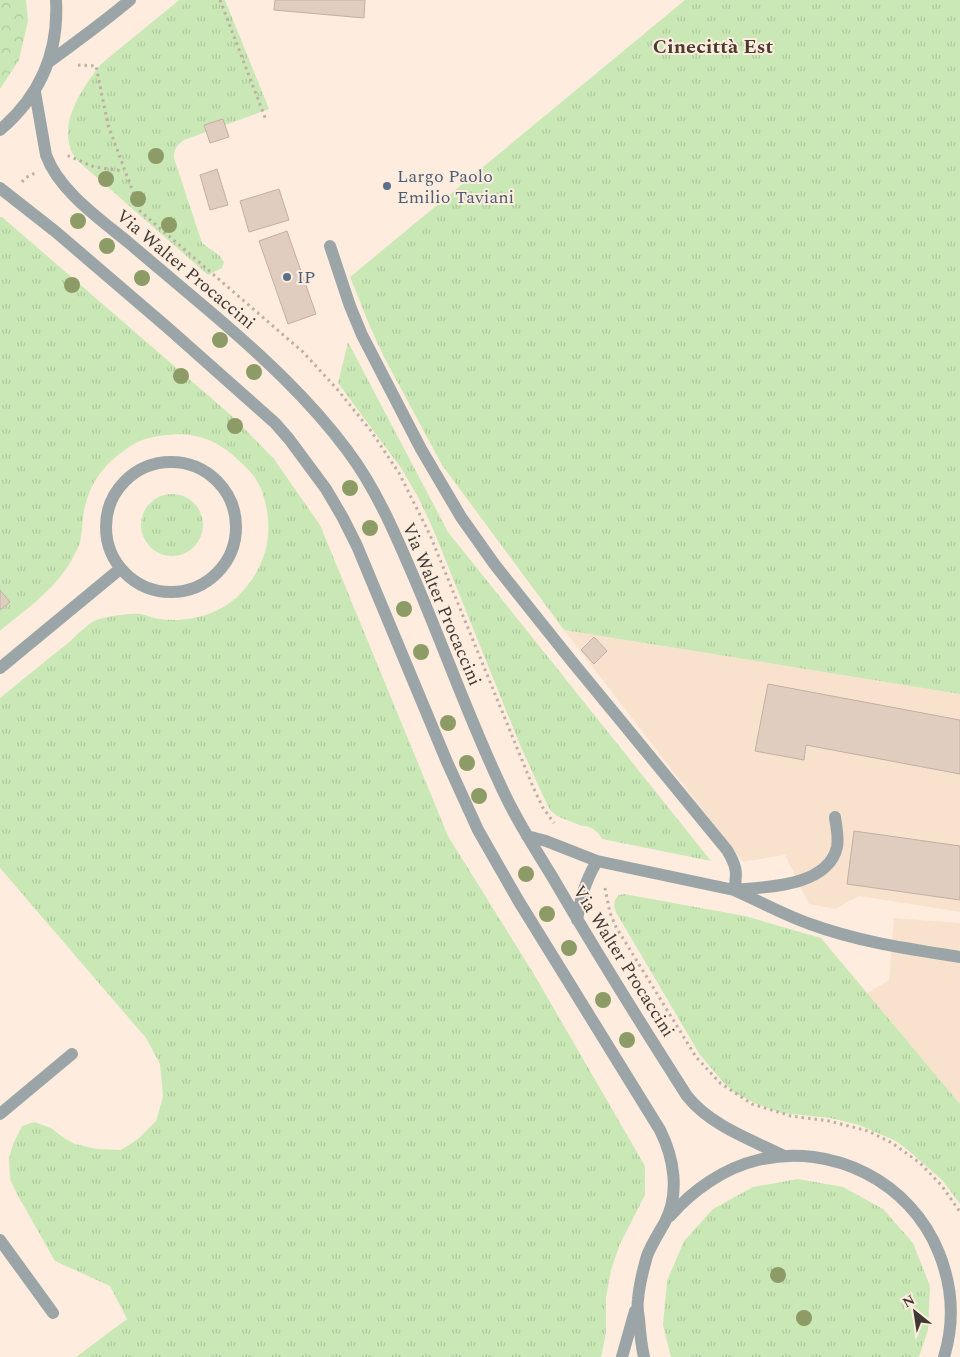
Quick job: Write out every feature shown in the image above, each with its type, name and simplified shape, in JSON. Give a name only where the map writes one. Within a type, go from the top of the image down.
[{"type":"street","points":[[0,130],[15,117],[34,92],[49,62],[57,18],[56,0]]},
{"type":"street","points":[[49,62],[101,25],[130,0]]},
{"type":"street","name":"Via Walter Procaccini","points":[[34,92],[46,155],[50,166],[61,182],[83,204],[261,357],[320,416],[349,452],[371,488],[401,546],[500,786],[527,836],[577,920],[692,1102],[705,1114],[723,1126],[784,1156]]},
{"type":"street","name":"Via Walter Procaccini","points":[[0,188],[71,244],[260,409],[289,439],[326,489],[343,518],[357,546],[433,729],[478,830],[518,900],[665,1140],[670,1156],[674,1190],[671,1209],[648,1254],[637,1302],[644,1357]]},
{"type":"street","points":[[330,246],[362,335],[421,449],[450,500],[495,565],[727,850],[734,860],[736,868],[737,877],[734,890]]},
{"type":"street","points":[[176,461],[197,466],[215,477],[229,494],[236,514],[237,536],[230,557],[217,574],[199,586],[178,592],[156,591],[136,583],[120,568],[109,550],[106,528],[109,507],[119,488],[134,472],[154,463],[176,461]]},
{"type":"street","points":[[0,668],[120,568]]},
{"type":"street","points":[[734,890],[779,886],[798,882],[819,871],[833,857],[837,849],[838,840],[835,817]]},
{"type":"street","points":[[527,836],[546,841],[597,861],[734,890],[799,920],[835,932],[892,946],[960,957]]},
{"type":"street","points":[[577,920],[584,887],[597,861]]},
{"type":"street","points":[[0,1114],[72,1054]]},
{"type":"street","name":"Via Walter Procaccini","points":[[665,1222],[692,1193],[733,1169],[758,1160],[784,1156],[810,1156],[832,1160],[858,1169],[884,1183],[904,1200],[922,1221],[934,1243],[944,1268],[952,1318],[944,1357]]},
{"type":"street","points":[[0,1240],[53,1313]]},
{"type":"street","points":[[622,1357],[637,1302]]},
{"type":"path","points":[[220,0],[266,120]]},
{"type":"path","points":[[69,156],[94,167],[124,171]]},
{"type":"path","points":[[604,884],[610,913],[616,927],[696,1057],[720,1084],[752,1104],[791,1116],[829,1121],[868,1130],[892,1143],[920,1163],[942,1186],[960,1212]]},
{"type":"shaded area","points":[[564,630],[960,694],[960,912],[859,896],[835,909],[809,904],[785,855],[743,862]]},
{"type":"shaded area","points":[[894,918],[960,923],[960,1104],[867,993],[889,980]]},
{"type":"green space","points":[[0,0],[26,0],[28,21],[19,60],[0,89]]},
{"type":"green space","points":[[179,0],[225,0],[269,109],[184,140],[175,150],[174,158],[202,243],[220,256],[224,262],[222,268],[208,275],[78,161],[71,149],[68,136],[71,114],[81,92],[101,64]]},
{"type":"green space","points":[[685,0],[960,0],[960,694],[564,630],[442,465],[385,359],[350,277]]},
{"type":"green space","points":[[0,217],[232,416],[274,459],[320,525],[448,836],[535,976],[645,1166],[645,1195],[620,1244],[611,1270],[606,1297],[606,1333],[601,1357],[76,1357],[127,1319],[110,1286],[55,1261],[10,1179],[9,1159],[13,1144],[22,1126],[34,1122],[51,1128],[75,1144],[96,1149],[121,1150],[138,1139],[156,1121],[163,1097],[160,1064],[146,1038],[0,868],[0,698],[94,621],[136,614],[159,619],[180,620],[202,616],[222,608],[239,595],[255,574],[265,550],[268,538],[268,525],[264,498],[258,483],[231,453],[215,443],[197,436],[163,435],[142,440],[118,455],[93,484],[85,508],[79,545],[63,573],[38,600],[0,631]]},
{"type":"green space","points":[[348,342],[448,532],[711,861],[602,839],[593,829],[557,816],[550,810],[520,745],[433,529],[418,497],[401,468],[338,383]]},
{"type":"green space","points":[[172,494],[184,497],[194,503],[200,513],[203,525],[200,537],[194,547],[184,553],[172,556],[160,553],[150,547],[144,537],[141,525],[144,513],[150,503],[160,497]]},
{"type":"green space","points":[[624,894],[745,916],[821,938],[960,1104],[960,1204],[943,1181],[896,1141],[859,1125],[830,1118],[782,1113],[757,1104],[735,1093],[724,1083],[700,1055],[617,914],[614,906],[615,901],[619,895]]},
{"type":"green space","points":[[798,1179],[843,1187],[883,1209],[913,1243],[930,1286],[928,1330],[919,1357],[671,1357],[663,1325],[667,1281],[684,1241],[713,1209],[753,1187]]},
{"type":"building","points":[[275,0],[365,0],[364,18],[274,10]]},
{"type":"building","points":[[223,119],[229,137],[210,143],[204,125]]},
{"type":"building","points":[[217,169],[228,205],[210,210],[200,175]]},
{"type":"building","points":[[279,189],[289,220],[249,232],[240,201]]},
{"type":"building","name":"IP","points":[[287,231],[316,314],[288,324],[259,241]]},
{"type":"building","points":[[0,590],[10,602],[0,610]]},
{"type":"building","points":[[594,637],[607,651],[594,664],[581,650]]},
{"type":"building","points":[[768,684],[960,720],[960,774],[806,745],[804,760],[755,751]]},
{"type":"building","points":[[854,831],[960,846],[960,900],[847,884]]},
{"type":"place","name":"Largo Paolo Emilio Taviani","points":[[387,186]]},
{"type":"place","name":"IP","points":[[287,277]]},
{"type":"district","name":"Cinecittà Est","points":[[713,46]]}]
